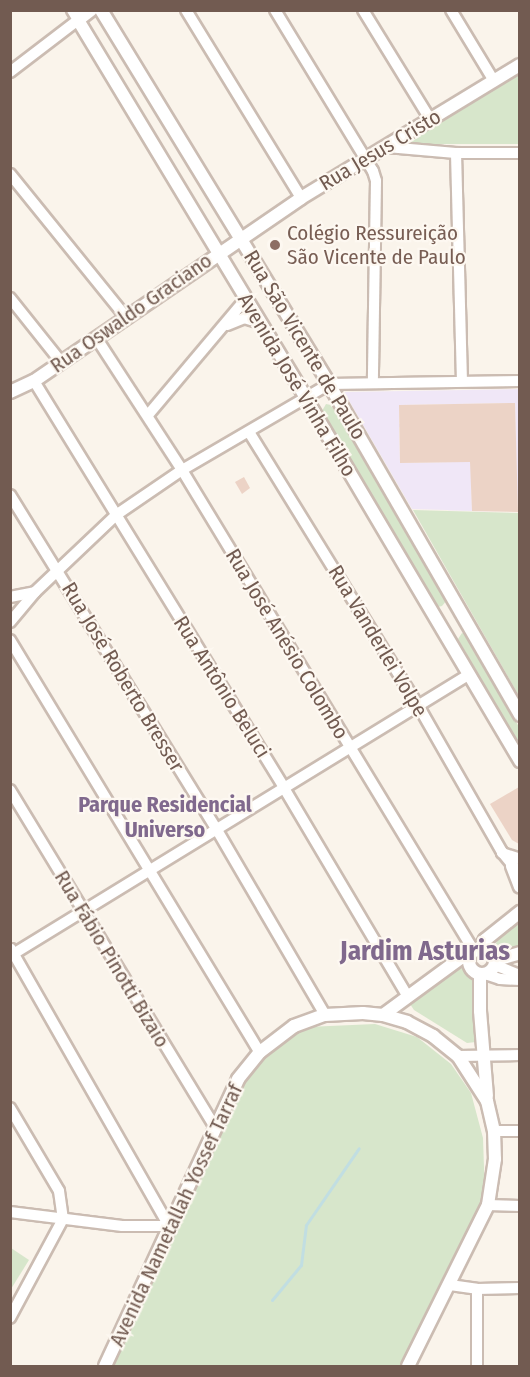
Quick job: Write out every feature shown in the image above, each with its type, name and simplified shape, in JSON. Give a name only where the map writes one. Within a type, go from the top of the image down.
[{"type":"street","points":[[10,72],[75,15],[91,10]]},
{"type":"street","name":"Rua São Vicente de Paulo","points":[[101,10],[329,384],[519,715]]},
{"type":"street","points":[[186,10],[301,198]]},
{"type":"street","points":[[275,10],[367,157],[376,181],[373,383]]},
{"type":"street","points":[[363,10],[430,119]]},
{"type":"street","points":[[451,10],[494,81]]},
{"type":"street","name":"Avenida José Vinha Filho","points":[[75,15],[519,759]]},
{"type":"street","name":"Rua Jesus Cristo","points":[[241,237],[519,65]]},
{"type":"street","points":[[387,147],[456,153],[519,153]]},
{"type":"street","points":[[456,153],[462,381]]},
{"type":"street","points":[[10,174],[126,317]]},
{"type":"street","name":"Rua Oswaldo Graciano","points":[[10,400],[16,390],[34,381],[97,339],[241,237]]},
{"type":"street","points":[[10,298],[62,362]]},
{"type":"street","points":[[148,415],[245,300]]},
{"type":"street","points":[[219,330],[231,321],[244,318],[260,323]]},
{"type":"street","name":"Rua José Anésio Colombo","points":[[97,339],[182,470],[475,952]]},
{"type":"street","name":"Rua Antônio Beluci","points":[[34,381],[284,788],[407,995]]},
{"type":"street","points":[[10,622],[35,592],[59,572],[116,515],[182,470],[329,384],[519,381]]},
{"type":"street","name":"Rua Vanderlei Volpe","points":[[249,432],[419,707],[502,852],[517,866]]},
{"type":"street","name":"Rua José Roberto Bresser","points":[[10,495],[14,507],[59,572],[217,830],[324,1016]]},
{"type":"street","points":[[10,597],[35,592]]},
{"type":"street","points":[[438,621],[457,609]]},
{"type":"street","points":[[449,640],[468,627]]},
{"type":"street","points":[[10,640],[260,1052]]},
{"type":"street","points":[[169,1226],[11,953],[217,830],[468,675]]},
{"type":"street","name":"Rua Fábio Pinotti Bizaio","points":[[10,790],[81,911],[215,1127]]},
{"type":"street","points":[[517,866],[519,887]]},
{"type":"street","points":[[519,912],[485,940],[475,952],[471,968],[500,979],[519,980]]},
{"type":"street","points":[[383,1015],[460,958],[475,952],[489,949],[496,962],[519,975]]},
{"type":"street","points":[[487,1101],[483,1049],[483,974],[496,962],[519,953]]},
{"type":"street","name":"Avenida Nametallah Yossef Tarraf","points":[[105,1366],[238,1079],[260,1052],[294,1026],[324,1016],[383,1015],[407,1022],[464,1056],[487,1101],[494,1131],[495,1159],[488,1205],[408,1366]]},
{"type":"street","points":[[464,1056],[483,1049],[519,1055]]},
{"type":"street","points":[[10,1108],[59,1191],[63,1219],[10,1318]]},
{"type":"street","points":[[494,1131],[519,1131]]},
{"type":"street","points":[[488,1205],[519,1206]]},
{"type":"street","points":[[10,1212],[122,1226],[169,1226]]},
{"type":"street","points":[[450,1285],[477,1289],[519,1288]]},
{"type":"street","points":[[477,1289],[477,1366]]},
{"type":"shaded area","points":[[519,389],[519,512],[516,473],[471,473],[472,511],[412,509],[344,392]],"holes":[[[515,403],[516,461],[400,463],[399,427],[454,426],[454,423],[399,424],[399,405]]]},
{"type":"green space","points":[[519,70],[519,144],[408,144],[406,140]]},
{"type":"green space","points":[[326,404],[331,405],[447,600],[442,606],[438,607],[322,411]]},
{"type":"green space","points":[[413,510],[519,513],[519,696]]},
{"type":"green space","points":[[462,633],[467,634],[519,727],[519,745],[458,639]]},
{"type":"green space","points":[[519,922],[519,947],[510,954],[498,954],[495,949],[497,939]]},
{"type":"green space","points":[[466,962],[471,965],[480,1035],[476,1042],[467,1043],[414,1010],[410,1004],[412,998]]},
{"type":"green space","points":[[375,1024],[417,1037],[451,1064],[471,1093],[483,1138],[485,1197],[401,1366],[112,1366],[242,1081],[272,1049],[307,1027]]},
{"type":"green space","points":[[11,1248],[29,1260],[11,1289]]},
{"type":"building","points":[[515,403],[518,512],[472,511],[470,462],[400,463],[399,405]]},
{"type":"building","points":[[244,477],[250,488],[242,494],[235,482]]},
{"type":"building","points":[[519,787],[519,844],[512,840],[490,804]]},
{"type":"waterway","points":[[272,1300],[301,1265],[306,1225],[359,1148]]},
{"type":"place","name":"Colégio Ressureição São Vicente de Paulo","points":[[275,245]]},
{"type":"district","name":"Parque Residencial Universo","points":[[165,816]]},
{"type":"district","name":"Jardim Asturias","points":[[425,952]]}]
